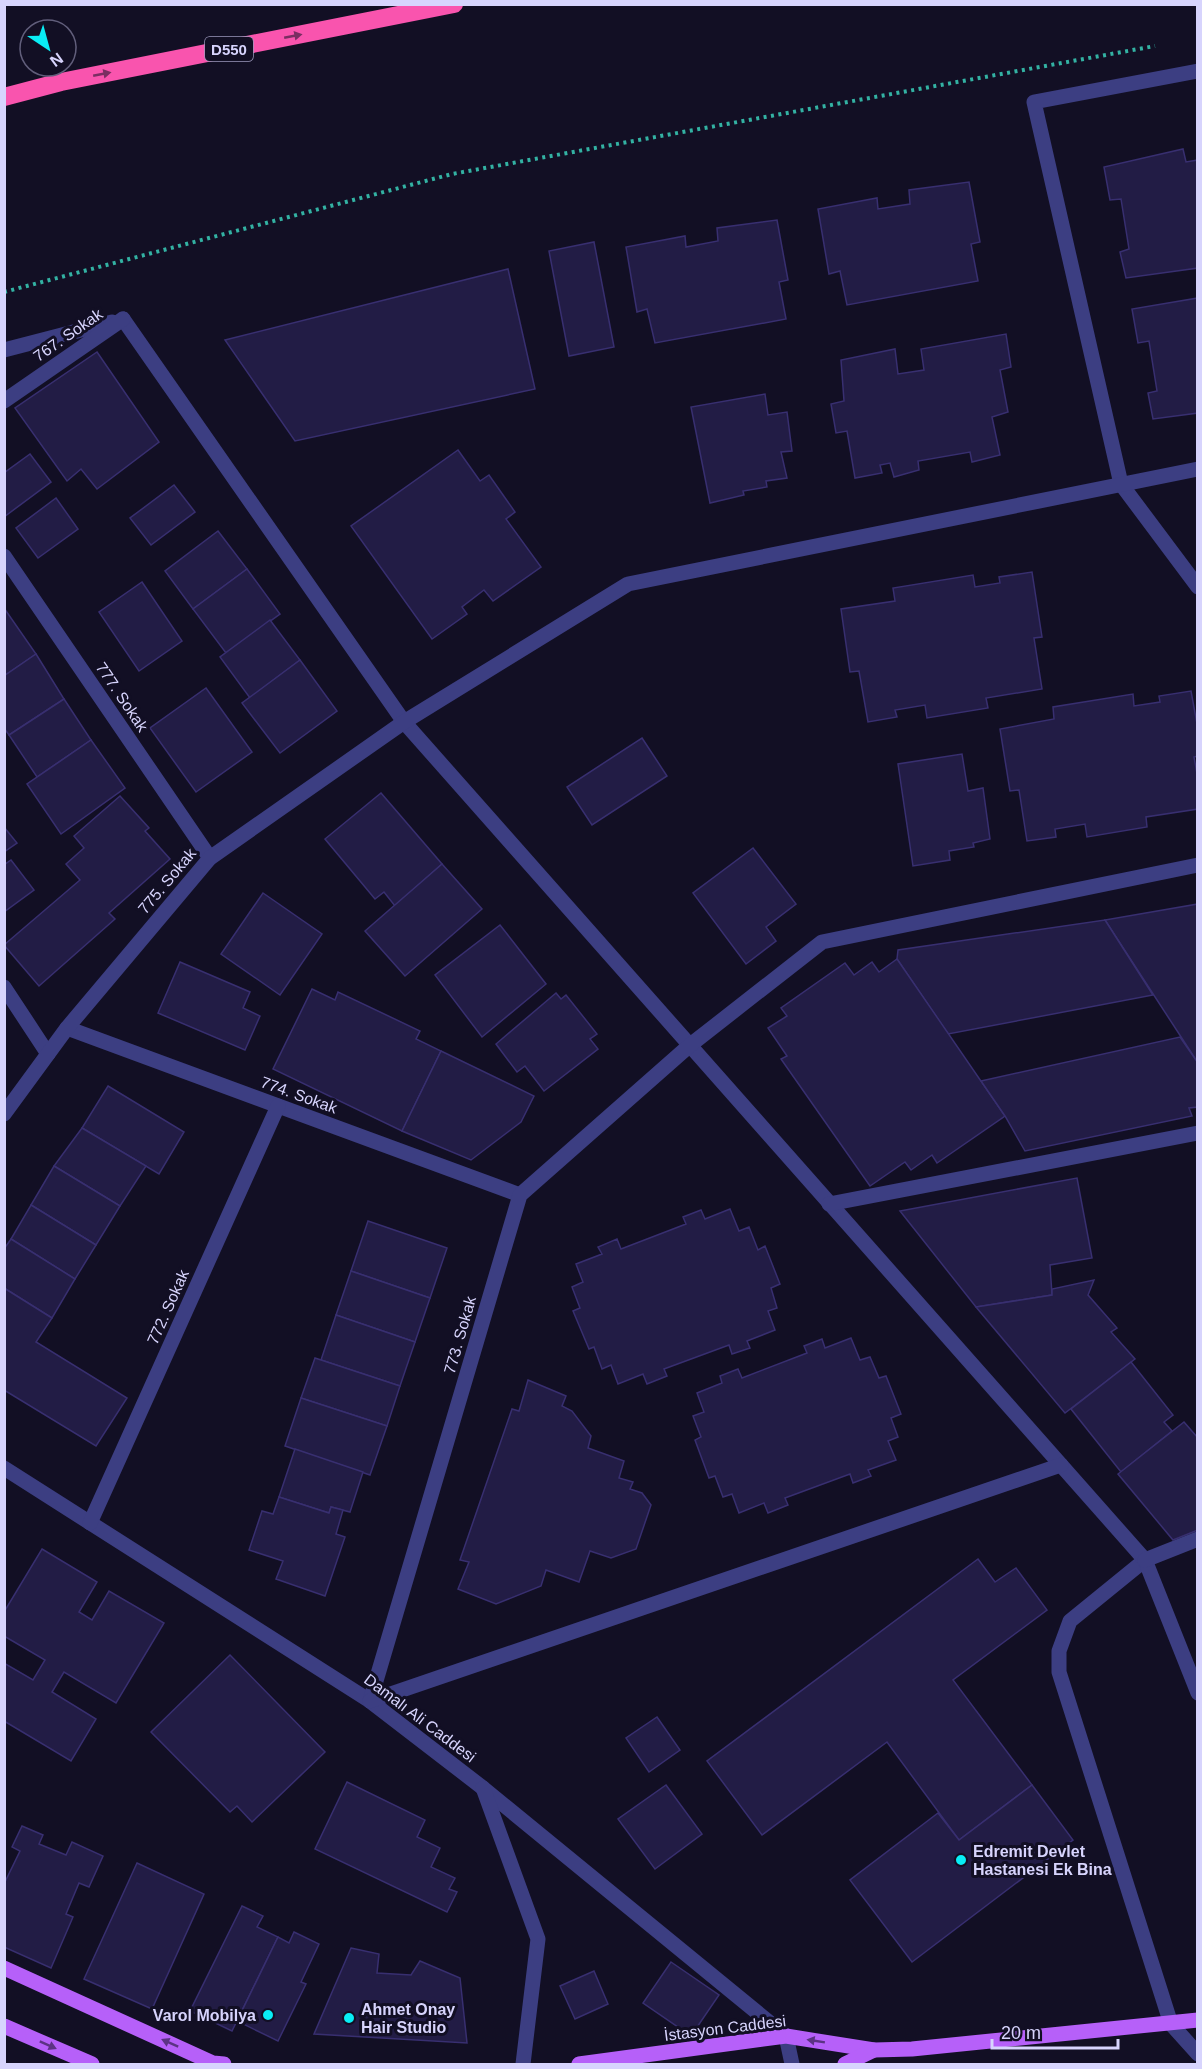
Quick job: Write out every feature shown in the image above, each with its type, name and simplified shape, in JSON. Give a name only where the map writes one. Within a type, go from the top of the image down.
[{"type":"highway","name":"D550","points":[[4,97],[61,82],[454,4]]},
{"type":"main road","points":[[4,1968],[213,2063],[224,2064]]},
{"type":"main road","name":"İstasyon Caddesi","points":[[579,2064],[786,2036],[874,2050],[912,2049],[1197,2020]]},
{"type":"main road","points":[[4,2026],[92,2064]]},
{"type":"main road","name":"İstasyon Caddesi","points":[[845,2064],[874,2050]]},
{"type":"street","points":[[1197,71],[1034,102],[1121,484],[1197,587]]},
{"type":"street","points":[[4,350],[123,319],[404,722],[1145,1560],[1197,1693]]},
{"type":"street","name":"767. Sokak","points":[[4,401],[123,319]]},
{"type":"street","name":"775. Sokak","points":[[4,1114],[67,1028],[210,858],[404,722],[628,584],[1197,469]]},
{"type":"street","name":"777. Sokak","points":[[4,556],[210,858]]},
{"type":"street","points":[[520,1195],[689,1046],[822,942],[1197,865]]},
{"type":"street","points":[[4,987],[48,1054]]},
{"type":"street","name":"774. Sokak","points":[[67,1028],[520,1195]]},
{"type":"street","name":"772. Sokak","points":[[90,1523],[278,1106]]},
{"type":"street","points":[[829,1204],[1197,1132]]},
{"type":"street","name":"773. Sokak","points":[[370,1701],[520,1195]]},
{"type":"street","points":[[370,1701],[1061,1465]]},
{"type":"street","name":"Damalı Ali Caddesi","points":[[4,1468],[370,1701],[483,1788],[786,2036]]},
{"type":"street","points":[[1197,1539],[1145,1560],[1070,1621],[1059,1651],[1059,1672],[1171,2024],[1197,2054]]},
{"type":"street","points":[[483,1788],[538,1940],[523,2064]]},
{"type":"street","points":[[786,2036],[792,2064]]},
{"type":"path","points":[[4,291],[452,174],[1157,46]]},
{"type":"building","points":[[1183,149],[1186,162],[1198,160],[1198,268],[1126,278],[1120,252],[1129,249],[1121,199],[1110,200],[1104,167]]},
{"type":"building","points":[[969,182],[980,242],[971,244],[978,281],[847,305],[840,271],[829,274],[818,209],[877,198],[878,209],[910,204],[909,190]]},
{"type":"building","points":[[777,220],[788,280],[779,282],[786,319],[655,343],[647,309],[637,312],[626,247],[685,236],[686,247],[718,241],[717,228]]},
{"type":"building","points":[[594,242],[614,347],[569,356],[549,251]]},
{"type":"building","points":[[508,269],[535,389],[295,441],[225,340]]},
{"type":"building","points":[[1198,298],[1198,413],[1153,419],[1148,393],[1157,391],[1149,341],[1138,343],[1132,309]]},
{"type":"building","points":[[1006,334],[1011,367],[1000,370],[1008,412],[992,417],[1000,455],[972,462],[970,452],[918,461],[919,470],[894,477],[890,463],[880,465],[882,473],[855,478],[847,431],[836,433],[831,404],[844,401],[841,360],[895,349],[898,374],[924,370],[921,349]]},
{"type":"building","points":[[97,352],[159,442],[97,489],[81,469],[67,481],[15,408]]},
{"type":"building","points":[[765,394],[768,415],[787,412],[792,451],[781,452],[787,478],[766,481],[767,487],[743,491],[744,495],[710,503],[691,407]]},
{"type":"building","points":[[458,450],[480,481],[489,475],[515,512],[506,519],[541,567],[493,601],[484,590],[462,607],[467,614],[432,639],[351,526]]},
{"type":"building","points":[[30,454],[51,482],[4,517],[4,473]]},
{"type":"building","points":[[174,485],[195,512],[151,545],[130,518]]},
{"type":"building","points":[[56,498],[78,529],[38,558],[16,528]]},
{"type":"building","points":[[218,531],[247,569],[193,609],[165,571]]},
{"type":"building","points":[[247,569],[280,614],[226,653],[193,609]]},
{"type":"building","points":[[1032,572],[1042,637],[1034,638],[1042,689],[986,698],[988,708],[927,718],[925,705],[895,710],[897,717],[868,722],[859,671],[850,672],[841,609],[895,601],[893,588],[973,575],[975,587],[1000,583],[999,577]]},
{"type":"building","points":[[142,582],[182,641],[139,671],[99,612]]},
{"type":"building","points":[[4,608],[36,654],[4,676]]},
{"type":"building","points":[[270,620],[300,660],[250,698],[220,657]]},
{"type":"building","points":[[36,654],[64,699],[9,735],[4,728],[4,676]]},
{"type":"building","points":[[300,660],[337,711],[280,753],[242,703]]},
{"type":"building","points":[[206,688],[252,752],[196,792],[150,728]]},
{"type":"building","points":[[1191,691],[1198,729],[1198,756],[1194,757],[1198,779],[1198,809],[1146,817],[1147,827],[1087,837],[1085,824],[1055,829],[1056,837],[1027,841],[1019,790],[1010,791],[1000,729],[1054,719],[1053,707],[1133,694],[1134,706],[1160,702],[1159,696]]},
{"type":"building","points":[[64,699],[91,740],[37,777],[9,735]]},
{"type":"building","points":[[642,738],[667,776],[592,825],[567,787]]},
{"type":"building","points":[[91,740],[125,788],[61,834],[27,784]]},
{"type":"building","points":[[962,754],[968,791],[983,788],[990,839],[973,843],[974,847],[949,851],[950,860],[913,866],[898,764]]},
{"type":"building","points":[[381,793],[442,864],[395,906],[384,892],[375,899],[325,839]]},
{"type":"building","points":[[120,796],[149,828],[145,831],[170,859],[109,913],[115,919],[39,986],[4,945],[80,880],[66,864],[84,848],[74,836]]},
{"type":"building","points":[[4,827],[17,843],[4,852]]},
{"type":"building","points":[[753,848],[796,904],[766,927],[776,941],[746,964],[693,893]]},
{"type":"building","points":[[11,860],[34,890],[4,912],[4,865]]},
{"type":"building","points":[[442,864],[482,909],[405,976],[365,931]]},
{"type":"building","points":[[263,893],[322,934],[280,995],[221,954]]},
{"type":"building","points":[[1198,904],[1198,1063],[1105,920]]},
{"type":"building","points":[[1105,920],[1153,995],[948,1034],[897,959],[898,950]]},
{"type":"building","points":[[500,925],[546,984],[482,1037],[435,975]]},
{"type":"building","points":[[897,959],[1005,1116],[937,1163],[932,1155],[911,1170],[905,1162],[870,1186],[781,1059],[787,1056],[768,1028],[787,1016],[781,1008],[845,963],[854,975],[872,962],[879,972]]},
{"type":"building","points":[[180,962],[250,992],[243,1008],[260,1016],[245,1050],[158,1013]]},
{"type":"building","points":[[312,989],[335,1000],[338,992],[420,1031],[416,1039],[441,1051],[402,1131],[273,1069]]},
{"type":"building","points":[[556,993],[561,999],[566,995],[597,1034],[590,1039],[598,1049],[544,1091],[525,1066],[517,1072],[496,1044]]},
{"type":"building","points":[[1180,1037],[1198,1063],[1198,1107],[1189,1108],[1192,1116],[1025,1151],[981,1081]]},
{"type":"building","points":[[441,1051],[534,1096],[521,1122],[471,1160],[402,1131]]},
{"type":"building","points":[[108,1086],[184,1132],[159,1174],[82,1128]]},
{"type":"building","points":[[82,1128],[146,1166],[120,1206],[54,1166]]},
{"type":"building","points":[[54,1166],[120,1206],[96,1245],[31,1205]]},
{"type":"building","points":[[1077,1178],[1092,1258],[1050,1265],[1052,1295],[976,1307],[900,1211]]},
{"type":"building","points":[[31,1205],[96,1245],[75,1279],[11,1239]]},
{"type":"building","points":[[730,1209],[739,1231],[749,1227],[758,1250],[765,1246],[780,1284],[771,1288],[777,1308],[768,1311],[775,1330],[747,1341],[750,1348],[732,1354],[729,1345],[664,1369],[667,1376],[647,1384],[643,1374],[618,1384],[611,1365],[602,1369],[594,1347],[589,1349],[573,1311],[580,1308],[572,1287],[583,1282],[576,1264],[602,1254],[598,1247],[617,1239],[621,1249],[686,1224],[683,1217],[701,1210],[705,1219]]},
{"type":"building","points":[[368,1221],[447,1248],[430,1298],[351,1271]]},
{"type":"building","points":[[11,1239],[75,1279],[52,1318],[4,1288],[4,1249]]},
{"type":"building","points":[[351,1271],[430,1298],[415,1342],[336,1315]]},
{"type":"building","points":[[1094,1280],[1088,1295],[1117,1328],[1111,1332],[1135,1359],[1065,1413],[976,1307],[1052,1295],[1052,1289]]},
{"type":"building","points":[[4,1288],[52,1318],[36,1342],[127,1398],[96,1446],[4,1390]]},
{"type":"building","points":[[336,1315],[415,1342],[400,1386],[321,1360]]},
{"type":"building","points":[[851,1338],[860,1360],[870,1357],[879,1378],[886,1376],[901,1414],[891,1418],[898,1437],[888,1441],[896,1460],[868,1470],[871,1476],[853,1483],[850,1474],[785,1498],[788,1505],[768,1513],[764,1503],[739,1513],[732,1494],[723,1497],[715,1476],[709,1478],[695,1440],[701,1437],[693,1416],[704,1412],[697,1393],[722,1383],[720,1376],[738,1369],[742,1378],[807,1353],[804,1346],[822,1339],[825,1348]]},
{"type":"building","points":[[315,1358],[400,1386],[387,1426],[301,1398]]},
{"type":"building","points":[[1131,1362],[1173,1415],[1164,1422],[1172,1431],[1121,1472],[1071,1409]]},
{"type":"building","points":[[528,1380],[566,1396],[562,1406],[572,1411],[591,1436],[588,1448],[624,1461],[619,1478],[633,1482],[630,1489],[642,1493],[651,1505],[636,1549],[611,1558],[590,1551],[579,1582],[546,1570],[541,1586],[496,1604],[458,1589],[469,1562],[460,1560],[512,1409],[519,1411]]},
{"type":"building","points":[[301,1398],[387,1426],[370,1475],[285,1446]]},
{"type":"building","points":[[1184,1422],[1198,1438],[1198,1530],[1173,1540],[1118,1474]]},
{"type":"building","points":[[295,1449],[363,1472],[350,1512],[331,1507],[329,1513],[279,1497]]},
{"type":"building","points":[[279,1497],[329,1513],[331,1507],[343,1510],[336,1534],[345,1537],[325,1596],[276,1579],[283,1561],[249,1550],[262,1511],[273,1514]]},
{"type":"building","points":[[42,1549],[97,1582],[79,1612],[92,1620],[109,1591],[164,1623],[116,1703],[64,1672],[52,1692],[96,1719],[71,1761],[4,1721],[4,1663],[33,1680],[45,1660],[4,1636],[4,1612]]},
{"type":"building","points":[[978,1559],[995,1582],[1016,1568],[1047,1610],[953,1680],[1032,1785],[959,1840],[887,1742],[762,1835],[707,1761]]},
{"type":"building","points":[[230,1655],[325,1752],[252,1822],[237,1806],[230,1812],[151,1732]]},
{"type":"building","points":[[657,1717],[680,1750],[649,1772],[626,1738]]},
{"type":"building","points":[[347,1782],[425,1820],[417,1837],[440,1848],[431,1867],[455,1878],[449,1889],[457,1892],[447,1912],[315,1849]]},
{"type":"building","points":[[666,1785],[702,1834],[655,1869],[618,1819]]},
{"type":"building","name":"Edremit Devlet Hastanesi Ek Bina","points":[[1032,1785],[1073,1840],[912,1962],[850,1880],[938,1813],[959,1840]]},
{"type":"building","points":[[22,1826],[43,1835],[39,1844],[66,1855],[72,1842],[103,1856],[89,1887],[79,1883],[66,1914],[73,1917],[51,1968],[4,1947],[4,1884],[20,1851],[12,1847]]},
{"type":"building","points":[[137,1863],[204,1894],[152,2009],[84,1979]]},
{"type":"building","points":[[242,1906],[263,1916],[257,1927],[278,1937],[232,2031],[190,2011]]},
{"type":"building","points":[[294,1932],[319,1944],[301,1982],[306,1984],[278,2041],[237,2021],[278,1937],[289,1943]]},
{"type":"building","points":[[351,1948],[379,1954],[377,1973],[411,1975],[420,1961],[460,1978],[467,2043],[314,2034]]},
{"type":"building","points":[[671,1962],[719,1995],[691,2036],[643,2003]]},
{"type":"building","points":[[594,1971],[608,2004],[575,2019],[560,1986]]},
{"type":"place","name":"Edremit Devlet Hastanesi Ek Bina","points":[[961,1860]]},
{"type":"place","name":"Varol Mobilya","points":[[268,2015]]},
{"type":"place","name":"Ahmet Onay Hair Studio","points":[[349,2018]]}]
